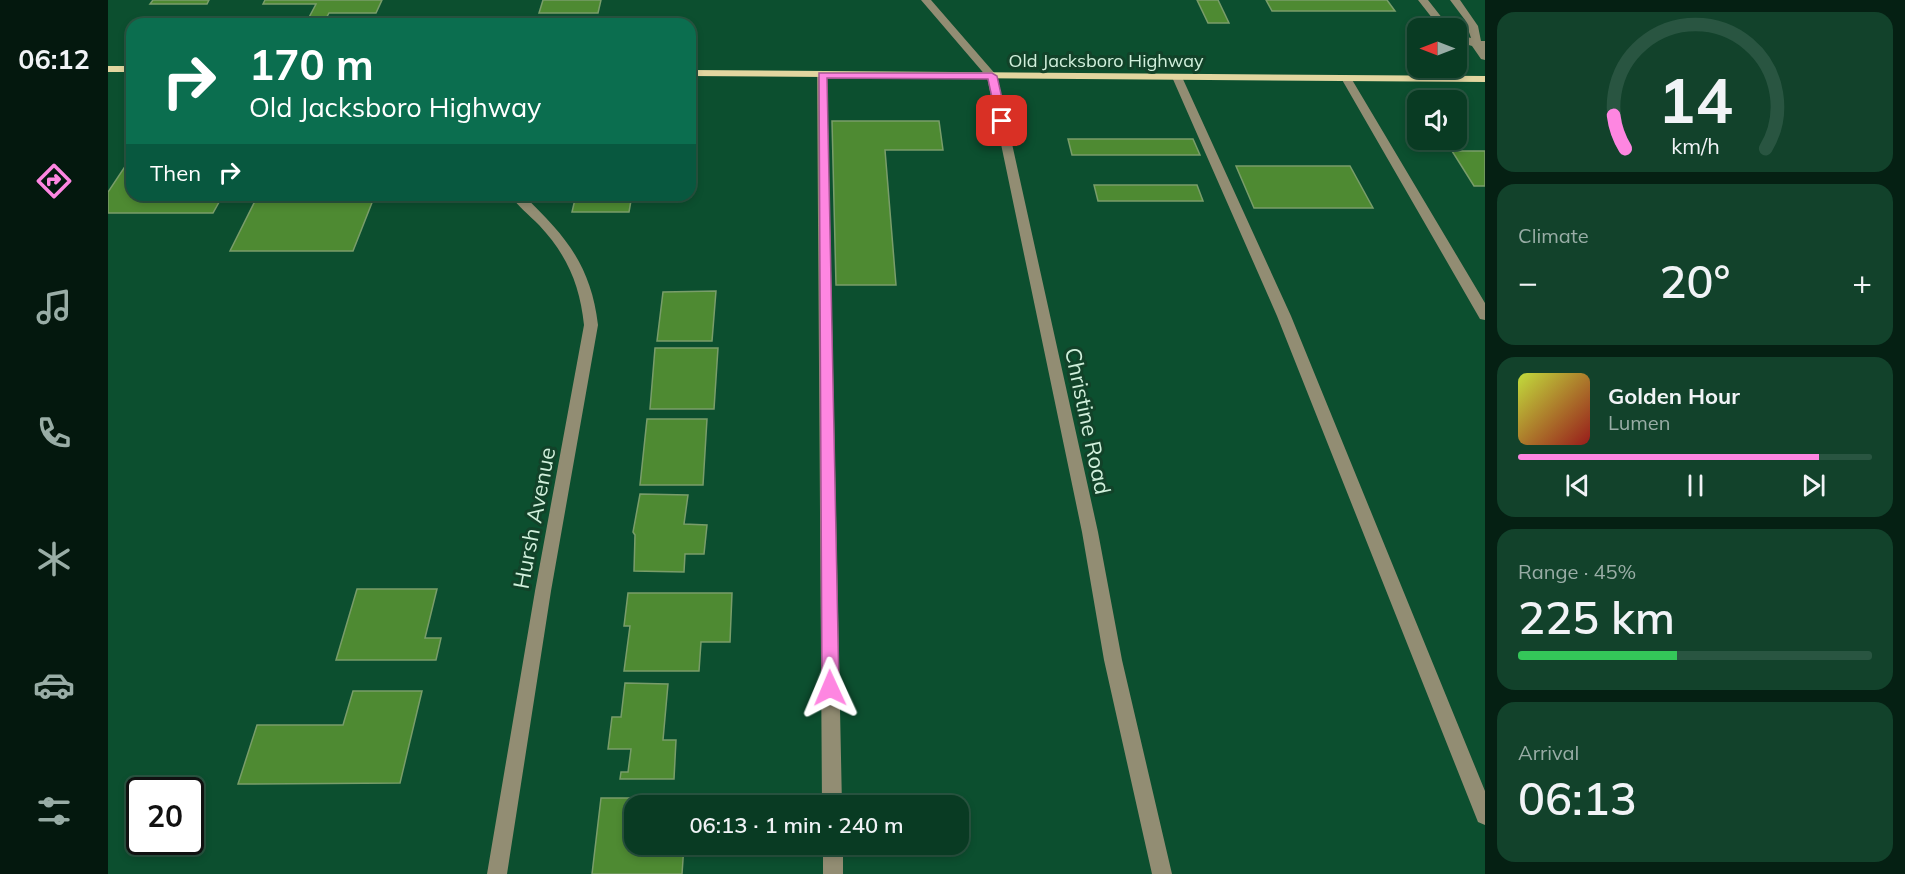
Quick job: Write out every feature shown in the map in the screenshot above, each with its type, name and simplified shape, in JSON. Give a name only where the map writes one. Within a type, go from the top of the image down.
[{"type":"main road","points":[[108,69],[126,69]]},
{"type":"main road","name":"Old Jacksboro Highway","points":[[696,74],[1485,79]]},
{"type":"street","name":"Christine Road","points":[[926,0],[992,76],[1090,532],[1113,660],[1162,874]]},
{"type":"street","points":[[1423,0],[1437,18]]},
{"type":"street","points":[[1455,0],[1472,22],[1485,57]]},
{"type":"street","points":[[822,75],[832,795]]},
{"type":"street","points":[[1177,77],[1284,316],[1485,815]]},
{"type":"street","points":[[1346,78],[1485,315]]},
{"type":"street","name":"Hursh Avenue","points":[[498,874],[543,591],[591,324],[590,300],[580,270],[550,229],[522,201]]},
{"type":"street","points":[[833,855],[833,874]]},
{"type":"building","points":[[153,0],[209,0],[207,4],[150,4]]},
{"type":"building","points":[[265,0],[382,0],[376,13],[329,13],[326,18],[309,18],[316,4],[263,4]]},
{"type":"building","points":[[543,0],[601,0],[598,13],[539,13]]},
{"type":"building","points":[[1197,0],[1218,0],[1229,23],[1208,23]]},
{"type":"building","points":[[1266,0],[1387,0],[1395,11],[1272,11]]},
{"type":"building","points":[[832,121],[939,121],[943,150],[885,150],[896,285],[836,285]]},
{"type":"building","points":[[1068,139],[1193,139],[1200,155],[1072,155]]},
{"type":"building","points":[[1452,151],[1485,151],[1485,186],[1474,186]]},
{"type":"building","points":[[126,165],[126,201],[220,201],[213,213],[108,213],[108,192]]},
{"type":"building","points":[[1236,166],[1350,166],[1373,208],[1254,208]]},
{"type":"building","points":[[1094,185],[1197,185],[1203,201],[1098,201]]},
{"type":"building","points":[[255,201],[373,201],[353,251],[230,251]]},
{"type":"building","points":[[575,201],[631,201],[629,212],[572,212]]},
{"type":"building","points":[[716,291],[712,341],[657,341],[663,292]]},
{"type":"building","points":[[655,348],[718,348],[714,409],[650,409]]},
{"type":"building","points":[[647,419],[707,419],[703,485],[640,485]]},
{"type":"building","points":[[640,494],[688,495],[684,524],[707,525],[704,554],[685,554],[684,572],[634,571],[635,535],[633,532]]},
{"type":"building","points":[[357,589],[437,589],[425,638],[441,638],[436,660],[336,660]]},
{"type":"building","points":[[628,593],[732,593],[730,642],[701,642],[699,671],[624,671],[630,626],[624,626]]},
{"type":"building","points":[[625,683],[668,684],[663,740],[676,740],[674,779],[620,779],[621,772],[628,772],[631,749],[608,749],[612,717],[621,717]]},
{"type":"building","points":[[353,691],[422,691],[400,783],[238,784],[257,725],[343,725]]},
{"type":"building","points":[[601,798],[624,798],[624,855],[683,855],[682,874],[592,874]]},
{"type":"route","points":[[830,688],[822,75],[992,76],[1002,121]]}]
